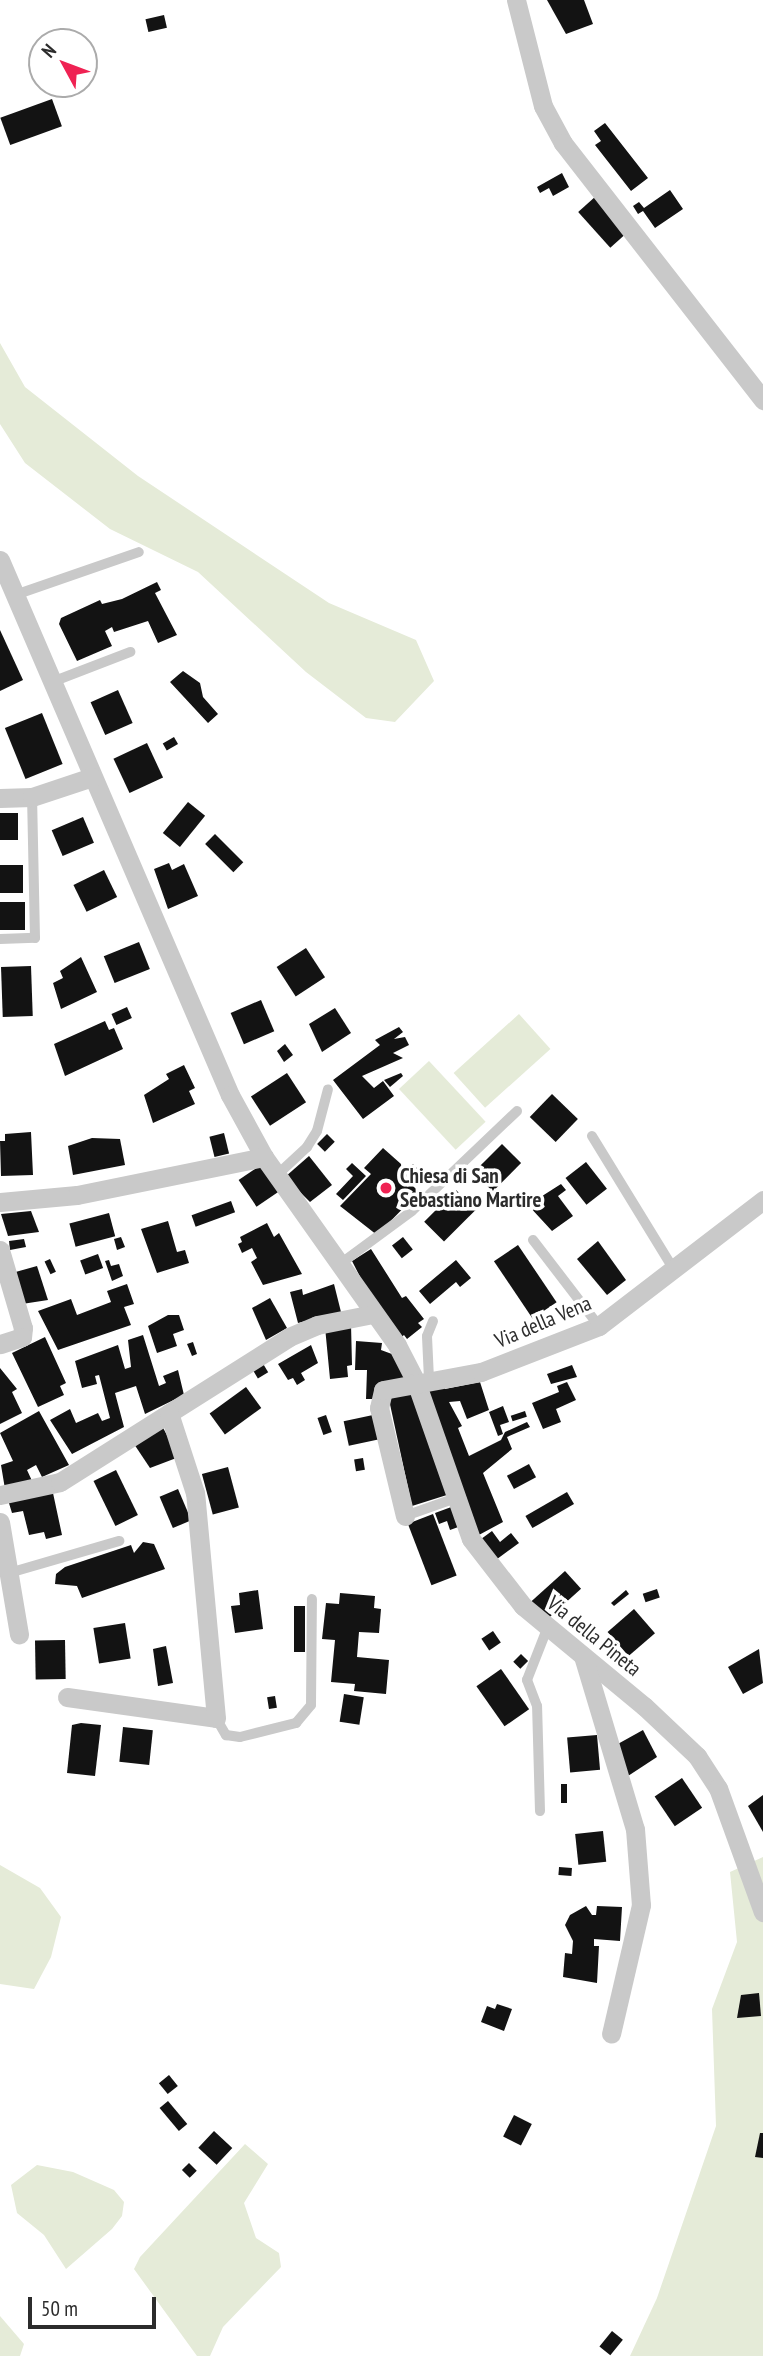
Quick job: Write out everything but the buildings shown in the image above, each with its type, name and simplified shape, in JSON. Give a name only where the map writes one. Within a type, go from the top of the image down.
[{"type":"street","points":[[516,0],[544,106],[563,143],[763,400]]},
{"type":"street","name":"Via della Pineta","points":[[0,560],[198,1028],[264,1157],[341,1264],[373,1314],[423,1380],[456,1498],[471,1539],[516,1598],[547,1629],[583,1656],[697,1756],[718,1788],[763,1912]]},
{"type":"street","points":[[0,797],[32,797],[92,777]]},
{"type":"street","points":[[0,1202],[77,1195],[264,1157]]},
{"type":"street","name":"Via della Vena","points":[[405,1516],[379,1408],[383,1390],[405,1389],[423,1380],[481,1372],[599,1326],[763,1200]]},
{"type":"street","points":[[0,1250],[23,1328],[22,1337],[0,1344]]},
{"type":"street","points":[[0,1495],[60,1482],[289,1337],[317,1325],[373,1314]]},
{"type":"street","points":[[67,1697],[216,1718],[195,1493],[169,1413]]},
{"type":"street","points":[[0,1522],[19,1633]]},
{"type":"street","points":[[583,1656],[635,1829],[642,1905],[611,2034]]},
{"type":"lane","points":[[15,595],[139,552]]},
{"type":"lane","points":[[52,682],[130,652]]},
{"type":"lane","points":[[0,939],[35,938],[32,797]]},
{"type":"lane","points":[[277,1175],[307,1147],[317,1131],[328,1089]]},
{"type":"lane","points":[[341,1264],[412,1211],[517,1111]]},
{"type":"lane","points":[[592,1136],[674,1270]]},
{"type":"lane","points":[[533,1240],[599,1326]]},
{"type":"lane","points":[[423,1380],[427,1336],[432,1321]]},
{"type":"lane","points":[[405,1516],[456,1498]]},
{"type":"lane","points":[[9,1573],[119,1541]]},
{"type":"lane","points":[[216,1718],[226,1735],[240,1737],[296,1724],[311,1706],[312,1599]]},
{"type":"lane","points":[[540,1811],[537,1706],[527,1680],[547,1629]]},
{"type":"green space","points":[[0,343],[25,387],[138,476],[329,603],[416,640],[434,681],[395,722],[366,718],[306,672],[198,572],[110,529],[25,463],[0,424]]},
{"type":"green space","points":[[519,1014],[550,1049],[485,1108],[454,1073]]},
{"type":"green space","points":[[429,1061],[486,1122],[456,1150],[399,1089]]},
{"type":"green space","points":[[763,1857],[763,2356],[630,2356],[657,2298],[716,2126],[712,2009],[737,1942],[730,1872]]},
{"type":"green space","points":[[0,1865],[40,1888],[61,1917],[51,1957],[34,1989],[0,1984]]},
{"type":"green space","points":[[245,2144],[268,2164],[244,2203],[256,2238],[279,2253],[281,2267],[223,2327],[210,2356],[197,2356],[134,2269],[140,2257]]},
{"type":"green space","points":[[37,2165],[73,2172],[114,2190],[124,2202],[122,2216],[112,2229],[66,2269],[44,2235],[17,2213],[11,2185]]},
{"type":"green space","points":[[0,2316],[24,2344],[20,2356],[0,2356]]},
{"type":"place","name":"Chiesa di San Sebastiano Martire","points":[[386,1188]]}]
